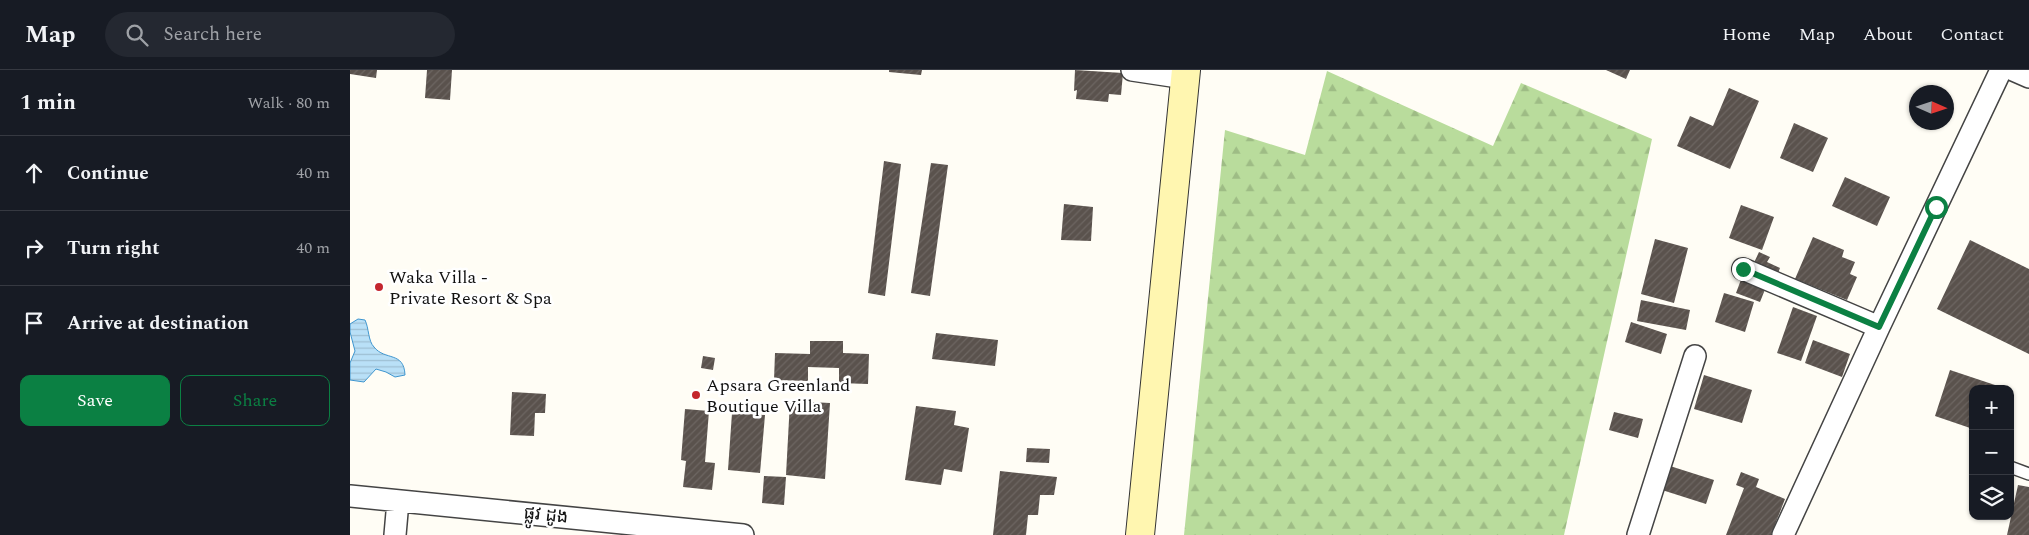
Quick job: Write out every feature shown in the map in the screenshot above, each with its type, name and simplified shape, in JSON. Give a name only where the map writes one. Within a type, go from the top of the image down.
[{"type":"street","points":[[1132,70],[1186,74],[1140,535]]},
{"type":"street","points":[[1783,535],[2001,70]]},
{"type":"street","points":[[2013,70],[2029,78]]},
{"type":"street","points":[[1743,269],[1879,327]]},
{"type":"street","points":[[1638,535],[1695,356]]},
{"type":"street","name":"ផ្លូវ ដូង","points":[[350,496],[743,535]]},
{"type":"street","points":[[395,535],[398,501]]},
{"type":"lane","points":[[2014,468],[2029,474]]},
{"type":"green space","points":[[1327,71],[1493,146],[1521,83],[1652,139],[1564,535],[1184,535],[1225,130],[1305,155]]},
{"type":"water","points":[[358,319],[365,320],[374,347],[383,354],[398,359],[404,367],[405,375],[395,377],[376,369],[364,382],[350,380],[350,363],[355,351],[350,324]]},
{"type":"building","points":[[350,70],[377,70],[376,78],[350,74]]},
{"type":"building","points":[[427,70],[452,70],[450,100],[425,98]]},
{"type":"building","points":[[889,70],[922,70],[921,75],[889,72]]},
{"type":"building","points":[[1075,70],[1123,73],[1121,95],[1109,94],[1108,102],[1076,99],[1077,90],[1074,91]]},
{"type":"building","points":[[1606,70],[1630,70],[1626,79]]},
{"type":"building","points":[[1729,88],[1759,101],[1730,169],[1677,146],[1690,116],[1713,126]]},
{"type":"building","points":[[1794,123],[1828,138],[1813,172],[1780,158]]},
{"type":"building","points":[[884,161],[901,164],[885,296],[868,293]]},
{"type":"building","points":[[931,163],[948,165],[930,296],[911,293]]},
{"type":"building","points":[[1845,177],[1890,197],[1877,226],[1832,206]]},
{"type":"building","points":[[1064,204],[1093,207],[1091,241],[1061,240]]},
{"type":"building","points":[[1741,205],[1774,217],[1762,250],[1729,238]]},
{"type":"building","points":[[1813,237],[1844,250],[1842,257],[1855,262],[1850,274],[1857,277],[1847,300],[1795,279]]},
{"type":"building","points":[[1655,239],[1688,248],[1674,303],[1641,294]]},
{"type":"building","points":[[1970,240],[2029,269],[2029,354],[1937,309]]},
{"type":"building","points":[[1759,252],[1770,257],[1767,262],[1780,268],[1776,278],[1752,267]]},
{"type":"building","points":[[1742,277],[1766,287],[1760,302],[1736,293]]},
{"type":"building","points":[[1724,293],[1754,302],[1745,332],[1715,322]]},
{"type":"building","points":[[1641,300],[1690,310],[1686,330],[1637,321]]},
{"type":"building","points":[[1793,307],[1817,316],[1801,361],[1777,353]]},
{"type":"building","points":[[1631,322],[1667,334],[1661,354],[1625,342]]},
{"type":"building","points":[[936,333],[998,340],[995,366],[932,359]]},
{"type":"building","points":[[1813,340],[1850,354],[1842,377],[1805,363]]},
{"type":"building","points":[[810,341],[843,341],[843,353],[869,354],[868,384],[839,383],[839,368],[808,367],[808,381],[774,380],[775,353],[810,354]]},
{"type":"building","points":[[703,356],[715,358],[713,370],[701,368]]},
{"type":"building","points":[[1950,370],[1995,385],[1969,385],[1969,428],[1935,416]]},
{"type":"building","points":[[1704,375],[1752,390],[1742,423],[1694,409]]},
{"type":"building","points":[[512,392],[546,394],[545,413],[535,413],[534,436],[510,435]]},
{"type":"building","points":[[790,401],[830,403],[825,479],[786,475]]},
{"type":"building","points":[[916,406],[956,411],[954,425],[969,428],[962,472],[944,469],[941,485],[905,480]]},
{"type":"building","points":[[685,409],[709,411],[705,462],[715,463],[712,490],[683,487],[686,461],[681,460]]},
{"type":"building","points":[[1614,412],[1643,419],[1638,438],[1609,430]]},
{"type":"building","points":[[732,413],[765,415],[760,473],[728,470]]},
{"type":"building","points":[[1027,448],[1050,449],[1049,463],[1026,462]]},
{"type":"building","points":[[1670,466],[1714,480],[1706,504],[1662,490]]},
{"type":"building","points":[[1000,471],[1057,477],[1054,495],[1040,495],[1038,515],[1028,515],[1026,535],[993,535]]},
{"type":"building","points":[[1741,472],[1759,479],[1756,487],[1785,499],[1771,535],[1726,535],[1744,488],[1736,485]]},
{"type":"building","points":[[764,476],[786,477],[784,505],[762,503]]},
{"type":"building","points":[[2018,485],[2029,487],[2029,535],[2007,535],[2010,520],[2014,520],[2014,503]]},
{"type":"place","name":"Waka Villa - Private Resort & Spa","points":[[379,287]]},
{"type":"place","name":"Apsara Greenland Boutique Villa","points":[[696,395]]},
{"type":"route","points":[[1743,269],[1879,327],[1936,207]]}]
